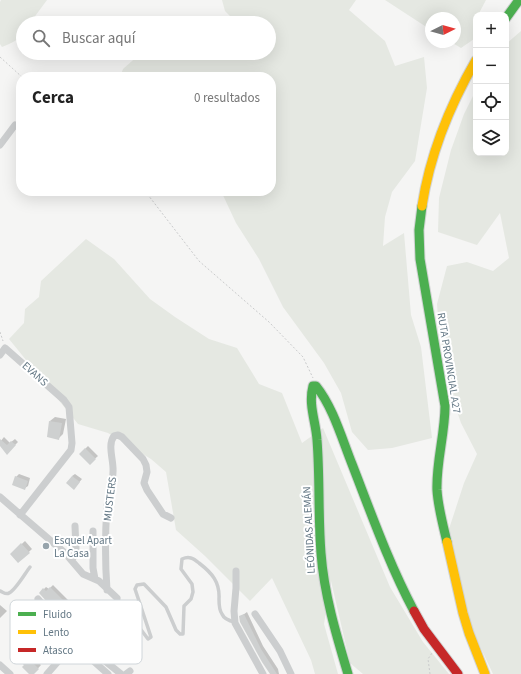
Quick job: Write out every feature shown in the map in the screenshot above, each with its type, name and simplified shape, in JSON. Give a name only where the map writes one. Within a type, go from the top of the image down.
[{"type":"street","points":[[509,14],[519,0]]},
{"type":"street","name":"RUTA PROVINCIAL A27","points":[[473,65],[445,120],[433,156],[421,209],[418,240],[422,275],[445,406],[445,423],[437,490],[440,510],[463,613],[485,674]]},
{"type":"street","points":[[0,145],[15,125]]},
{"type":"street","points":[[0,354],[6,348]]},
{"type":"street","name":"EVANS","points":[[6,348],[64,400],[69,407],[72,443],[71,450],[20,515]]},
{"type":"street","name":"LEÓNIDAS ALEMÁN","points":[[316,386],[313,386],[311,392],[312,408],[317,434],[319,467],[318,516],[321,554],[326,592],[348,674]]},
{"type":"street","points":[[316,386],[324,397],[336,422],[382,541],[404,592],[424,629],[458,674]]},
{"type":"street","name":"MUSTERS","points":[[107,590],[105,539],[109,492],[113,474],[111,446],[114,436],[118,435],[122,438],[143,459],[147,472],[144,483],[147,490],[163,514],[172,518]]},
{"type":"street","points":[[0,497],[65,553],[83,574],[95,579],[117,598]]},
{"type":"street","points":[[72,561],[76,549],[75,526]]},
{"type":"street","points":[[93,531],[93,568],[95,579]]},
{"type":"street","points":[[236,572],[234,611],[235,623],[263,674]]},
{"type":"street","points":[[255,614],[280,651],[291,674]]},
{"type":"street","points":[[48,674],[57,664]]},
{"type":"street","points":[[97,664],[108,674]]},
{"type":"street","points":[[109,664],[121,674]]},
{"type":"street","points":[[0,665],[10,674]]},
{"type":"lane","points":[[139,600],[135,589],[137,585],[144,584],[166,607],[176,630],[180,634],[183,634],[184,606],[191,599],[194,592],[192,584],[181,569],[182,559],[187,557],[193,558],[210,572],[216,580],[219,591],[219,604],[222,614],[227,620],[235,623]]},
{"type":"lane","points":[[0,591],[5,594],[9,594],[30,567]]},
{"type":"lane","points":[[142,610],[151,637],[148,639],[142,631]]},
{"type":"path","points":[[0,57],[16,72]]},
{"type":"path","points":[[149,196],[199,261],[269,322],[303,357],[311,371],[316,386]]},
{"type":"path","points":[[0,332],[6,348]]},
{"type":"path","points":[[430,674],[428,659],[437,646]]},
{"type":"shaded area","points":[[1,0],[47,0],[35,16],[16,16],[16,40],[2,47],[0,44]]},
{"type":"shaded area","points":[[222,0],[356,0],[349,10],[385,41],[395,66],[424,57],[427,88],[415,161],[392,192],[385,217],[383,246],[404,233],[411,315],[421,347],[432,438],[392,448],[368,450],[352,432],[341,393],[324,363],[283,307],[259,259],[236,223],[223,196],[276,196],[276,72],[122,72],[123,69],[133,60],[276,60],[276,16],[230,16],[225,11]]},
{"type":"shaded area","points":[[385,0],[486,0],[480,12],[473,12],[473,40],[461,48],[461,12],[425,12],[425,26]]},
{"type":"shaded area","points":[[521,31],[521,674],[493,674],[471,627],[449,529],[464,483],[477,454],[461,423],[449,387],[439,328],[437,304],[447,266],[467,262],[493,271],[509,258],[500,213],[477,245],[438,232],[439,198],[451,150],[464,114],[473,96],[473,156],[509,156],[509,41]]},
{"type":"shaded area","points":[[86,239],[114,259],[150,299],[209,339],[237,348],[259,384],[282,393],[302,443],[323,428],[390,587],[423,642],[449,674],[363,674],[350,663],[331,581],[324,624],[338,674],[315,674],[311,660],[272,578],[250,601],[205,556],[176,530],[166,472],[151,459],[108,433],[78,424],[9,339],[24,323],[25,309],[39,297],[41,281]]},
{"type":"building","points":[[49,421],[62,423],[59,440],[47,437]]},
{"type":"building","points":[[0,439],[7,445],[11,441],[16,445],[7,455],[0,446]]},
{"type":"building","points":[[85,448],[96,459],[90,465],[79,454]]},
{"type":"building","points":[[15,476],[28,481],[25,490],[12,485]]},
{"type":"building","points":[[72,476],[80,482],[74,490],[66,483]]},
{"type":"building","points":[[21,543],[30,553],[18,563],[10,554]]},
{"type":"building","points":[[50,587],[63,600],[45,600],[39,593],[43,588],[46,591]]},
{"type":"building","points":[[244,614],[261,649],[277,674],[270,674],[240,622],[239,616]]},
{"type":"building","points":[[23,664],[34,664],[39,669],[34,674],[29,674],[22,667],[24,665]]},
{"type":"traffic: fast","points":[[509,14],[519,0]]},
{"type":"traffic: fast","points":[[422,206],[419,230],[420,259],[445,406],[437,490],[447,542]]},
{"type":"traffic: fast","points":[[348,674],[331,614],[323,568],[320,539],[317,440],[311,400],[313,386],[316,386],[322,394],[332,413],[396,575],[414,611]]},
{"type":"traffic: slow","points":[[422,206],[430,168],[442,130],[458,94],[473,66]]},
{"type":"traffic: slow","points":[[447,542],[463,613],[485,674]]},
{"type":"traffic: jam","points":[[414,611],[424,629],[458,674]]},
{"type":"place","name":"Esquel Apart La Casa","points":[[46,546]]}]
